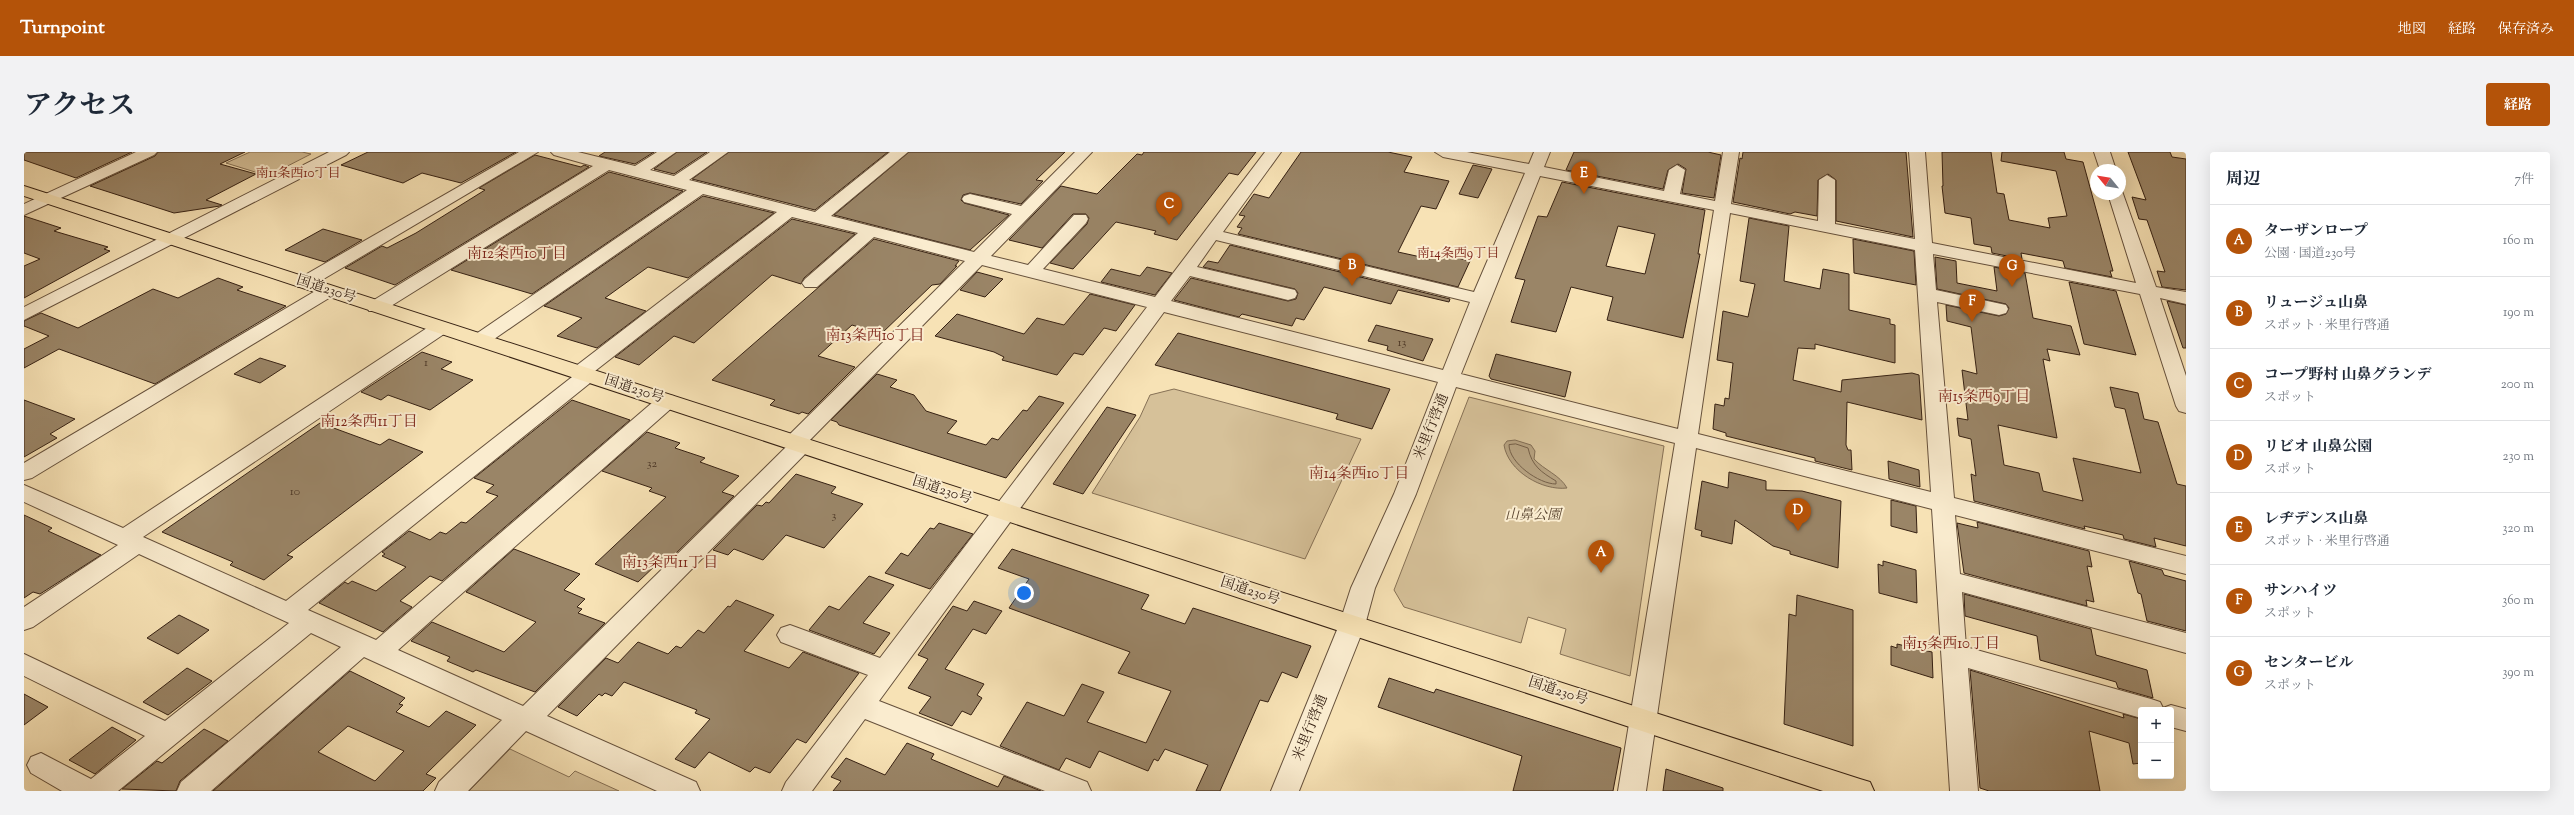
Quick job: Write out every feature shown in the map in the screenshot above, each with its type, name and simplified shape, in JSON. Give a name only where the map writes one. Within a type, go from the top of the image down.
[{"type":"highway","name":"国道230号","points":[[24,191],[1860,791]]},
{"type":"street","points":[[24,210],[149,152]]},
{"type":"street","points":[[24,314],[341,152]]},
{"type":"street","points":[[304,283],[530,152]]},
{"type":"street","points":[[559,152],[2186,565]]},
{"type":"street","points":[[637,172],[668,152]]},
{"type":"street","points":[[676,182],[720,152]]},
{"type":"street","points":[[818,218],[900,152]]},
{"type":"street","points":[[449,791],[525,718],[798,444],[978,258],[1084,152]]},
{"type":"street","points":[[796,791],[1158,304],[1273,152]]},
{"type":"street","points":[[1443,152],[1538,161],[1671,196],[1723,207],[2186,298]]},
{"type":"street","points":[[1632,791],[1731,152]]},
{"type":"street","points":[[1916,152],[1928,294],[1947,580],[1964,791]]},
{"type":"street","points":[[2102,152],[2106,164]]},
{"type":"street","name":"米里行啓通","points":[[1285,791],[1352,625],[1363,588],[1406,494],[1451,379],[1480,299],[1538,161]]},
{"type":"street","points":[[376,307],[607,164]]},
{"type":"street","points":[[1671,196],[1677,170]]},
{"type":"street","points":[[1826,227],[1827,180]]},
{"type":"street","points":[[480,340],[700,188]]},
{"type":"street","points":[[970,199],[1024,212]]},
{"type":"street","points":[[2118,200],[2186,406]]},
{"type":"street","points":[[97,791],[168,735],[299,617],[584,374],[789,210]]},
{"type":"street","points":[[1031,272],[1080,219]]},
{"type":"street","points":[[811,283],[871,231]]},
{"type":"street","points":[[1211,234],[1480,299]]},
{"type":"street","points":[[1185,268],[1288,294]]},
{"type":"street","points":[[24,473],[328,291]]},
{"type":"street","points":[[1928,294],[1999,309]]},
{"type":"street","points":[[24,620],[131,541],[440,328]]},
{"type":"street","points":[[191,791],[370,649],[668,401]]},
{"type":"street","points":[[24,493],[686,791]]},
{"type":"street","points":[[1947,580],[2186,643]]},
{"type":"street","points":[[790,635],[886,671]]},
{"type":"street","points":[[1954,654],[2140,707]]},
{"type":"street","points":[[24,664],[168,735]]},
{"type":"street","points":[[860,705],[1077,791]]},
{"type":"street","points":[[2174,717],[2186,720]]},
{"type":"street","points":[[41,766],[88,791]]},
{"type":"green space","points":[[250,152],[302,152],[311,154],[268,176],[226,163]]},
{"type":"green space","points":[[1174,389],[1361,439],[1305,559],[1092,493],[1140,417],[1150,395]]},
{"type":"green space","name":"山鼻公園","points":[[1469,397],[1664,446],[1630,676],[1560,654],[1566,629],[1528,617],[1521,643],[1404,607],[1394,590]]},
{"type":"green space","points":[[510,749],[569,777],[575,771],[619,791],[469,791]]},
{"type":"water","points":[[1515,440],[1531,445],[1535,451],[1534,459],[1564,483],[1567,488],[1557,488],[1537,483],[1519,471],[1512,463],[1504,445],[1507,441]]},
{"type":"building","points":[[24,152],[132,152],[76,178],[24,160]]},
{"type":"building","points":[[158,152],[245,152],[220,164],[256,174],[206,200],[222,205],[220,206],[174,213],[90,186],[155,156]]},
{"type":"building","points":[[368,152],[516,152],[461,183],[422,173],[403,183],[341,165]]},
{"type":"building","points":[[605,152],[654,152],[635,164],[599,156]]},
{"type":"building","points":[[677,152],[707,152],[674,174],[654,169]]},
{"type":"building","points":[[729,152],[888,152],[815,210],[692,179]]},
{"type":"building","points":[[909,152],[1065,152],[1036,180],[1043,181],[1021,204],[970,193],[963,195],[961,200],[964,203],[1009,215],[970,250],[834,215]]},
{"type":"building","points":[[1144,152],[1256,152],[1238,175],[1229,173],[1177,240],[1154,234],[1156,231],[1116,222],[1073,269],[1050,263],[1087,224],[1089,218],[1086,214],[1073,214],[1042,248],[1009,240],[1061,186],[1097,194],[1137,154],[1142,155]]},
{"type":"building","points":[[1301,152],[1388,152],[1412,157],[1404,172],[1449,181],[1436,209],[1421,206],[1398,252],[1430,259],[1431,257],[1438,259],[1441,254],[1470,261],[1458,287],[1238,234],[1242,228],[1237,227],[1245,216],[1239,215],[1254,194],[1269,198]]},
{"type":"building","points":[[1574,152],[1708,152],[1721,155],[1714,198],[1682,193],[1686,169],[1678,164],[1668,170],[1663,189],[1566,170]]},
{"type":"building","points":[[1743,152],[1906,152],[1913,237],[1836,221],[1836,180],[1828,174],[1818,180],[1817,216],[1795,212],[1790,214],[1733,202],[1740,158],[1742,159]]},
{"type":"building","points":[[1942,152],[1991,152],[1997,193],[2004,194],[2009,220],[2050,228],[2048,218],[2067,216],[2056,171],[2001,161],[2002,152],[2064,152],[2066,159],[2083,162],[2090,187],[2090,200],[2093,200],[2113,271],[2110,271],[2112,277],[2065,268],[2063,261],[2021,253],[2022,259],[1992,253],[1991,247],[1974,244],[1971,218],[1945,213]]},
{"type":"building","points":[[2128,152],[2170,152],[2172,157],[2186,159],[2186,290],[2162,287],[2157,271],[2165,272],[2147,220],[2139,219],[2132,197],[2146,200]]},
{"type":"building","points":[[535,155],[581,167],[584,165],[589,167],[395,285],[345,268],[382,246],[387,248],[416,233],[485,190],[479,188]]},
{"type":"building","points":[[1473,165],[1492,169],[1478,198],[1459,194]]},
{"type":"building","points":[[609,172],[683,191],[532,294],[451,270]]},
{"type":"building","points":[[1562,182],[1705,210],[1698,254],[1700,254],[1683,338],[1607,320],[1613,297],[1571,287],[1556,332],[1511,322],[1525,280],[1515,278],[1538,216],[1547,217]],"holes":[[[1618,226],[1655,234],[1645,274],[1606,266]]]},
{"type":"building","points":[[703,196],[774,213],[688,278],[648,267],[605,298],[646,311],[597,348],[557,336],[582,318],[544,306]]},
{"type":"building","points":[[24,216],[61,228],[54,231],[108,247],[104,249],[110,251],[24,298],[24,266],[40,259],[24,253]]},
{"type":"building","points":[[1749,218],[1789,226],[1784,281],[1820,289],[1823,269],[1849,274],[1849,310],[1890,319],[1890,324],[1895,325],[1895,363],[1815,344],[1815,349],[1798,348],[1793,380],[1841,392],[1842,380],[1912,373],[1919,375],[1922,420],[1847,402],[1846,445],[1848,450],[1851,450],[1852,470],[1815,461],[1815,458],[1726,436],[1726,433],[1713,429],[1715,404],[1724,406],[1725,398],[1729,399],[1733,363],[1717,360],[1723,311],[1748,317],[1755,284],[1740,281]]},
{"type":"building","points":[[792,219],[855,234],[804,278],[801,284],[772,275],[694,343],[674,336],[639,365],[615,357]]},
{"type":"building","points":[[323,229],[362,240],[325,262],[285,250]]},
{"type":"building","points":[[874,239],[959,261],[955,266],[957,266],[940,284],[932,285],[881,334],[852,325],[818,356],[855,367],[808,414],[802,412],[799,414],[770,405],[775,400],[712,380]]},
{"type":"building","points":[[1853,239],[1914,251],[1916,285],[1854,273]]},
{"type":"building","points":[[1230,245],[1450,299],[1449,302],[1398,290],[1391,304],[1324,287],[1304,320],[1296,318],[1292,326],[1242,314],[1239,317],[1174,300],[1191,278],[1288,301],[1296,299],[1298,293],[1295,289],[1203,267],[1208,261],[1218,263]]},
{"type":"building","points":[[1935,257],[1956,261],[1957,283],[1997,291],[1994,267],[2025,273],[2033,318],[2071,326],[2080,355],[2047,349],[2050,361],[2043,359],[2057,438],[1998,425],[2004,465],[2039,473],[2043,491],[2083,501],[2073,458],[2141,473],[2125,409],[2115,407],[2110,387],[2138,393],[2144,419],[2158,422],[2177,484],[2186,486],[2186,546],[2154,538],[2156,547],[2124,539],[2123,535],[2084,526],[2085,529],[1974,501],[1971,474],[1976,476],[1971,439],[1959,436],[1957,418],[1968,420],[1962,370],[1977,374],[1971,327],[1947,321],[1946,305],[1999,316],[2006,314],[2009,308],[2006,304],[1937,289]]},
{"type":"building","points":[[1147,267],[1172,273],[1155,295],[1101,282],[1111,269],[1140,276]]},
{"type":"building","points":[[977,272],[1003,279],[985,297],[960,290]]},
{"type":"building","points":[[218,278],[243,287],[237,290],[286,306],[155,384],[59,349],[24,368],[24,349],[49,336],[24,326],[24,321],[41,313],[78,328],[153,289],[178,298]]},
{"type":"building","points":[[2069,282],[2116,291],[2136,355],[2084,344]]},
{"type":"building","points":[[1090,294],[1135,305],[1116,331],[1104,328],[1083,355],[1074,353],[1057,375],[1002,360],[1004,357],[994,352],[935,336],[957,314],[1024,334],[1037,318],[1064,325]]},
{"type":"building","points":[[2167,301],[2186,305],[2186,348],[2183,348]]},
{"type":"building","points":[[1376,325],[1433,339],[1423,361],[1387,350],[1388,346],[1368,341]]},
{"type":"building","points":[[1178,333],[1390,389],[1372,429],[1336,419],[1338,414],[1155,365]]},
{"type":"building","points":[[422,352],[452,362],[441,369],[473,380],[430,410],[388,395],[381,400],[361,392]]},
{"type":"building","points":[[1496,354],[1571,372],[1565,397],[1491,379],[1489,376]]},
{"type":"building","points":[[260,358],[286,366],[260,383],[234,374]]},
{"type":"building","points":[[877,374],[897,380],[890,387],[914,395],[926,411],[957,421],[947,433],[986,445],[992,438],[998,440],[1023,410],[1027,411],[1039,396],[1064,403],[1006,478],[839,425],[837,422],[831,420]]},
{"type":"building","points":[[24,400],[75,419],[50,434],[57,438],[24,457]]},
{"type":"building","points":[[572,400],[630,420],[442,581],[430,576],[400,601],[412,607],[383,632],[319,603],[345,582],[348,584],[352,581],[376,591],[406,567],[382,556],[385,554],[382,552],[409,531],[430,540],[440,532],[446,534],[461,522],[466,523],[498,496],[486,492],[494,485],[474,478]]},
{"type":"building","points":[[1107,407],[1136,415],[1083,494],[1053,484]]},
{"type":"building","points":[[320,423],[380,445],[389,439],[423,452],[287,555],[293,557],[264,580],[230,565],[233,562],[162,532]]},
{"type":"building","points":[[647,432],[680,443],[675,448],[705,458],[700,462],[739,476],[722,492],[734,496],[665,564],[659,562],[638,582],[595,564],[666,497],[649,491],[652,488],[602,471]]},
{"type":"building","points":[[1888,461],[1919,470],[1920,487],[1889,479]]},
{"type":"building","points":[[1729,472],[1766,481],[1766,490],[1802,491],[1841,501],[1838,568],[1790,554],[1790,551],[1773,546],[1735,520],[1732,544],[1701,536],[1702,531],[1695,529],[1702,481],[1728,488]]},
{"type":"building","points":[[796,474],[836,487],[831,493],[863,504],[824,548],[786,535],[763,560],[734,549],[728,555],[713,550],[757,505],[762,506],[766,502],[769,503]]},
{"type":"building","points":[[1891,500],[1916,506],[1917,533],[1891,526]]},
{"type":"building","points":[[24,515],[52,528],[48,531],[101,555],[40,594],[33,592],[24,598]]},
{"type":"building","points":[[1977,522],[2089,551],[2092,567],[2087,566],[2094,602],[2086,600],[2087,606],[1964,573],[1957,523],[1978,528]]},
{"type":"building","points":[[939,523],[973,534],[930,589],[885,573],[901,553],[908,556],[930,528],[934,529]]},
{"type":"building","points":[[514,549],[580,574],[564,590],[585,599],[577,607],[582,609],[578,613],[605,623],[535,692],[476,670],[473,672],[447,661],[450,657],[411,641],[432,622],[504,652],[536,622],[466,592]]},
{"type":"building","points":[[1012,549],[1149,595],[1141,609],[1185,624],[1193,608],[1311,646],[1297,678],[1282,672],[1268,702],[1260,700],[1220,791],[1196,791],[1208,765],[1165,749],[1158,761],[1154,759],[1148,771],[1099,751],[1090,768],[1066,758],[1059,770],[1000,746],[1027,702],[1064,716],[1082,684],[1104,692],[1087,722],[1146,743],[1171,691],[1118,673],[1130,652],[1009,608],[1029,579],[998,568]]},
{"type":"building","points":[[1883,561],[1916,570],[1917,603],[1879,593],[1878,564],[1883,566]]},
{"type":"building","points":[[2129,561],[2162,570],[2164,575],[2186,581],[2186,631],[2147,621],[2141,594],[2138,593]]},
{"type":"building","points":[[869,576],[894,585],[863,623],[890,633],[874,654],[809,630],[829,606],[839,610]]},
{"type":"building","points":[[1964,594],[2091,629],[2096,655],[2147,670],[2153,698],[2118,688],[2116,682],[2040,660],[2037,636],[1965,616]]},
{"type":"building","points":[[1797,595],[1853,610],[1853,746],[1784,724],[1789,614],[1796,616]]},
{"type":"building","points":[[736,600],[774,615],[744,651],[789,668],[803,652],[859,673],[806,743],[797,739],[770,773],[755,767],[750,772],[709,752],[695,768],[675,759],[710,719],[695,713],[697,710],[624,682],[612,696],[605,693],[602,696],[599,694],[577,716],[558,707],[606,658],[618,663],[638,642],[668,654],[676,646],[681,648],[698,630],[704,633],[728,606],[730,607]]},
{"type":"building","points":[[974,601],[1002,611],[986,634],[973,629],[945,669],[984,684],[977,695],[982,698],[971,715],[962,711],[952,726],[919,713],[931,697],[908,688],[928,659],[918,655],[953,606],[967,611]]},
{"type":"building","points":[[179,615],[209,630],[178,654],[147,638]]},
{"type":"building","points":[[1897,644],[1932,652],[1933,678],[1891,665],[1891,646],[1897,648]]},
{"type":"building","points":[[187,668],[212,681],[168,715],[143,702]]},
{"type":"building","points":[[1970,670],[2124,718],[2123,714],[2138,718],[2138,763],[2133,764],[2129,743],[2089,731],[2100,791],[1989,791],[1980,788]]},
{"type":"building","points":[[350,671],[405,698],[399,704],[403,705],[396,712],[429,727],[446,711],[476,725],[426,774],[436,778],[423,791],[213,791]],"holes":[[[348,726],[404,751],[375,781],[318,752]]]},
{"type":"building","points":[[1389,678],[1434,693],[1436,689],[1621,748],[1613,791],[1513,791],[1522,756],[1378,707]]},
{"type":"building","points":[[24,694],[48,707],[24,725]]},
{"type":"building","points":[[112,727],[136,740],[95,774],[69,760]]},
{"type":"building","points":[[204,729],[228,741],[180,781],[176,791],[122,789],[157,761],[162,763]]},
{"type":"building","points":[[907,743],[934,754],[931,759],[998,787],[1004,776],[1041,791],[833,791],[841,781],[831,777],[846,758],[885,775]]},
{"type":"building","points":[[1666,769],[1723,788],[1723,791],[1663,791]]},
{"type":"place","name":"レヂデンス山鼻","points":[[1584,194]]},
{"type":"place","name":"コープ野村 山鼻グランデ","points":[[1169,225]]},
{"type":"place","name":"リュージュ山鼻","points":[[1352,286]]},
{"type":"place","name":"センタービル","points":[[2012,287]]},
{"type":"place","name":"サンハイツ","points":[[1972,322]]},
{"type":"place","name":"リビオ 山鼻公園","points":[[1798,531]]},
{"type":"place","name":"ターザンロープ","points":[[1601,573]]},
{"type":"district","name":"南11条西10丁目","points":[[298,174]]},
{"type":"district","name":"南12条西10丁目","points":[[517,254]]},
{"type":"district","name":"南14条西9丁目","points":[[1458,254]]},
{"type":"district","name":"南13条西10丁目","points":[[875,336]]},
{"type":"district","name":"南15条西9丁目","points":[[1984,397]]},
{"type":"district","name":"南12条西11丁目","points":[[369,422]]},
{"type":"district","name":"南14条西10丁目","points":[[1359,474]]},
{"type":"district","name":"南13条西11丁目","points":[[670,563]]},
{"type":"district","name":"南15条西10丁目","points":[[1951,644]]}]
